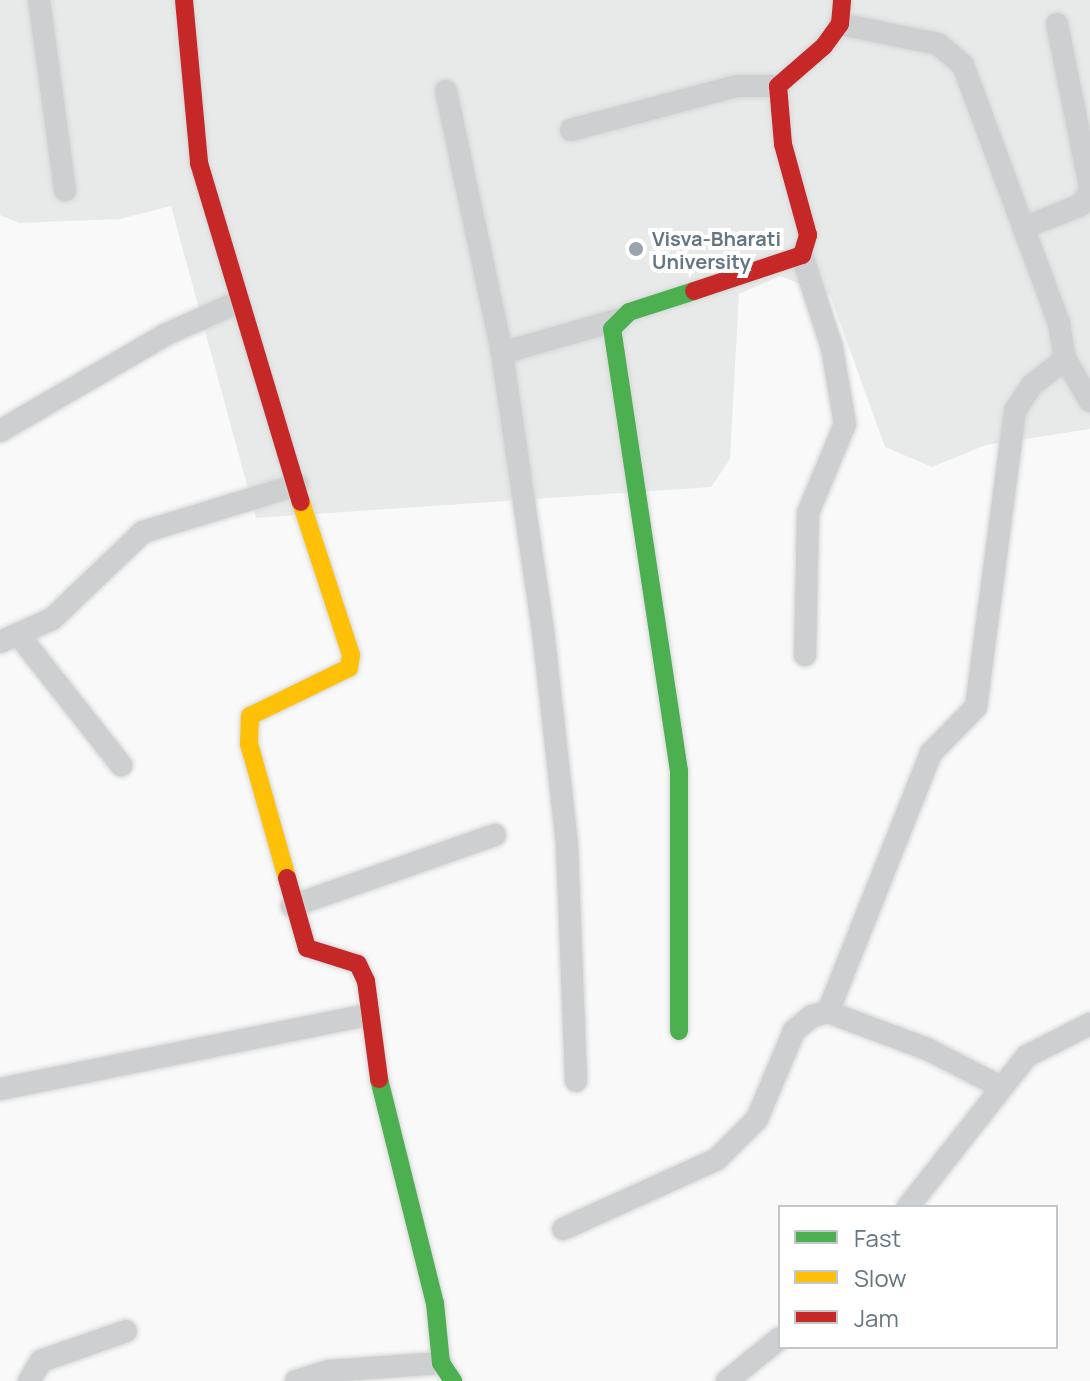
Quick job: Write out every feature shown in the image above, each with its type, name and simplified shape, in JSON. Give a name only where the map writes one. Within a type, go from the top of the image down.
[{"type":"street","points":[[39,0],[65,190]]},
{"type":"street","points":[[184,0],[199,163],[236,303],[351,655],[349,668],[250,716],[249,744],[292,906],[307,948],[358,964],[435,1303],[447,1372],[329,1371],[296,1381]]},
{"type":"street","points":[[571,130],[736,86],[778,86],[840,24],[842,0]]},
{"type":"street","points":[[840,24],[951,51],[963,65],[1023,228],[1065,359],[1090,401]]},
{"type":"street","points":[[1023,228],[1081,205],[1090,189],[1057,24]]},
{"type":"street","points":[[778,86],[783,144],[808,235],[802,255],[832,348],[845,424],[808,513],[805,655]]},
{"type":"street","points":[[446,91],[502,353],[567,845],[576,1081]]},
{"type":"street","points":[[502,353],[617,320],[802,255]]},
{"type":"street","points":[[0,431],[165,335],[236,303]]},
{"type":"street","points":[[617,320],[611,345],[645,517],[679,771],[679,1031]]},
{"type":"street","points":[[563,1229],[717,1159],[757,1119],[794,1031],[828,1012],[931,753],[976,707],[1015,411],[1032,385],[1065,359]]},
{"type":"street","points":[[121,765],[9,638],[52,619],[143,532],[297,485]]},
{"type":"street","points":[[292,906],[495,835]]},
{"type":"street","points":[[828,1012],[999,1086]]},
{"type":"street","points":[[0,1089],[368,1015]]},
{"type":"street","points":[[910,1205],[999,1086],[1027,1056],[1090,1024]]},
{"type":"street","points":[[29,1381],[41,1361],[126,1331]]},
{"type":"street","points":[[727,1381],[778,1340]]},
{"type":"shaded area","name":"Visva-Bharati University","points":[[0,0],[1090,0],[1090,429],[986,445],[932,467],[885,447],[830,295],[780,276],[739,294],[730,459],[711,487],[256,518],[171,206],[120,219],[20,223],[0,215]]},
{"type":"traffic: fast","points":[[679,1031],[679,771],[612,329],[629,312],[694,291]]},
{"type":"traffic: fast","points":[[379,1079],[435,1303],[441,1363],[453,1381]]},
{"type":"traffic: slow","points":[[287,878],[249,744],[250,716],[349,668],[351,655],[301,502]]},
{"type":"traffic: jam","points":[[184,0],[199,163],[301,502]]},
{"type":"traffic: jam","points":[[694,291],[802,255],[808,235],[783,144],[778,86],[824,46],[840,24],[842,0]]},
{"type":"traffic: jam","points":[[287,878],[307,948],[358,964],[366,981],[379,1079]]},
{"type":"place","name":"Visva-Bharati University","points":[[636,249]]}]
